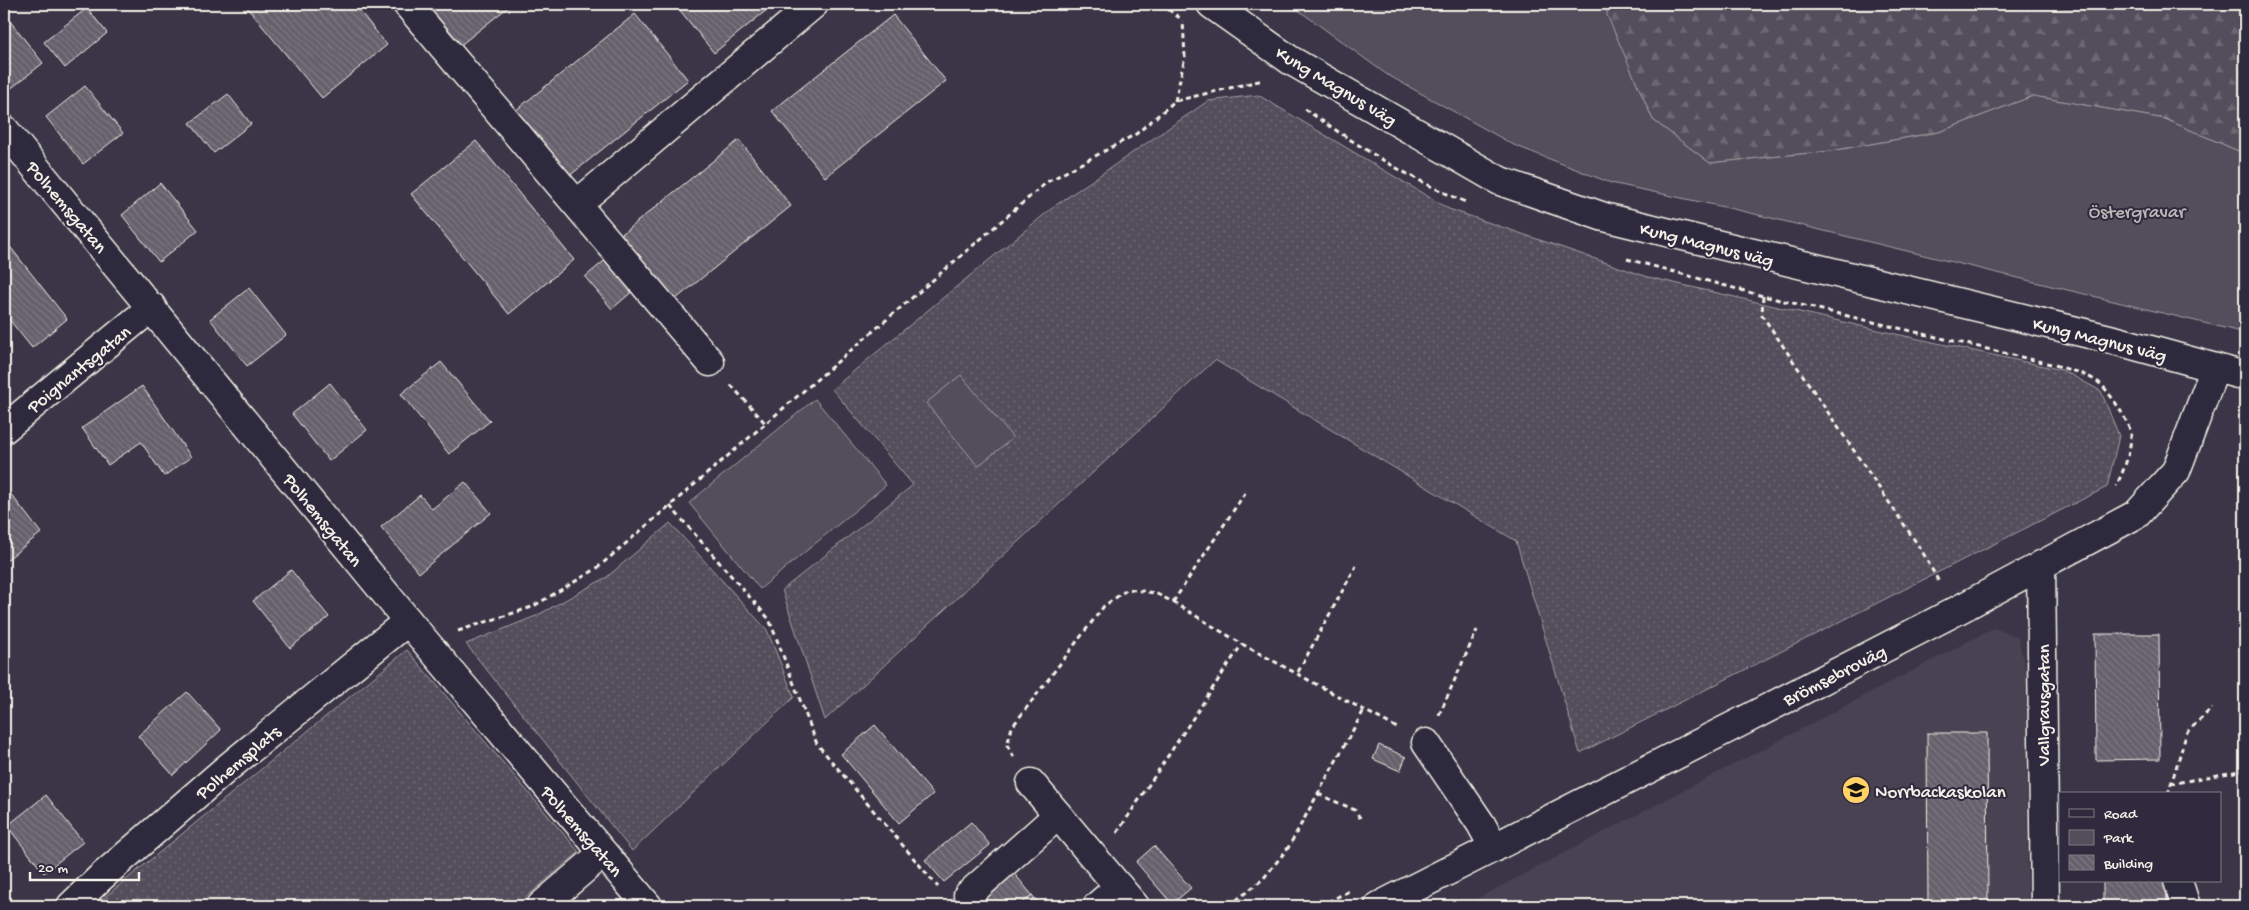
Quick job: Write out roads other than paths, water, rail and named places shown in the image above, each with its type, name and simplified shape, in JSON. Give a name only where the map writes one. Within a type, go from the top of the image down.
[{"type":"street","points":[[407,4],[710,362]]},
{"type":"street","points":[[577,204],[814,4]]},
{"type":"street","name":"Kung Magnus väg","points":[[1211,4],[1290,60],[1500,181],[1604,217],[1741,252],[2114,340],[2245,376]]},
{"type":"street","name":"Polhemsgatan","points":[[4,129],[408,621],[648,906]]},
{"type":"street","name":"Poignantsgatan","points":[[4,429],[152,307]]},
{"type":"street","name":"Brömsebroväg","points":[[1378,906],[1409,899],[1494,848],[1956,611],[2137,514],[2176,471],[2215,368]]},
{"type":"street","name":"Vallgravsgatan","points":[[2042,564],[2052,826],[2044,906]]},
{"type":"street","name":"Polhemsplats","points":[[72,906],[100,878],[226,769],[408,621]]},
{"type":"street","points":[[1426,743],[1481,824],[1494,848]]},
{"type":"street","points":[[1031,783],[1127,896],[1097,906]]},
{"type":"street","points":[[968,895],[1058,815]]},
{"type":"street","points":[[541,906],[603,853]]},
{"type":"street","points":[[2178,882],[2186,906]]},
{"type":"place","name":"Norrbackaskolan","points":[[1856,790]]},
{"type":"park label","name":"Östergravar","points":[[2137,210]]}]
